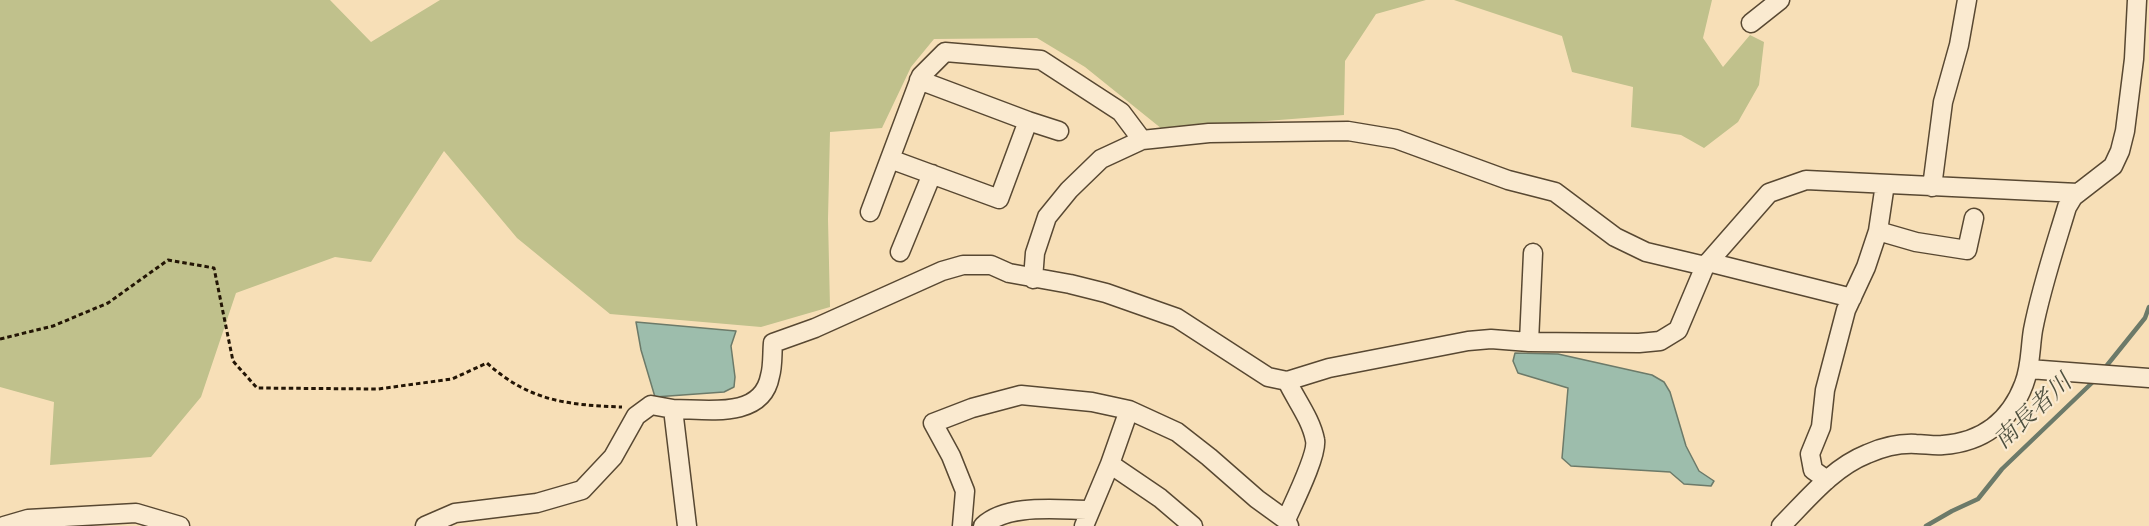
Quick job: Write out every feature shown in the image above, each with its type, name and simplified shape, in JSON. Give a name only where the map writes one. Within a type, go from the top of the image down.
[{"type":"street","points":[[1751,23],[1780,0]]},
{"type":"street","points":[[1932,187],[1943,102],[1959,45],[1967,0]]},
{"type":"street","points":[[1780,526],[1849,462],[1881,448],[1898,444],[1940,446],[1957,444],[1988,432],[2002,422],[2024,384],[2042,292],[2067,207],[2073,197],[2113,166],[2120,151],[2125,131],[2134,59],[2137,0]]},
{"type":"street","points":[[870,212],[919,80],[945,52],[1041,60],[1121,111],[1142,140]]},
{"type":"street","points":[[919,80],[1059,131]]},
{"type":"street","points":[[890,159],[999,199],[1028,121]]},
{"type":"street","points":[[1033,279],[1035,253],[1047,218],[1069,190],[1101,159],[1142,140],[1209,133],[1348,131],[1396,139],[1508,180],[1555,192],[1615,237],[1646,252],[1852,298]]},
{"type":"street","points":[[900,252],[932,174]]},
{"type":"street","points":[[425,526],[454,513],[537,503],[582,490],[613,457],[636,416],[651,405],[673,409],[739,409],[759,400],[770,378],[773,343],[815,328],[942,271],[963,265],[991,264],[1009,273],[1106,293],[1177,318],[1268,377],[1287,381],[1329,368],[1468,341],[1491,339],[1639,344],[1660,341],[1678,330],[1707,264],[1768,193],[1806,180],[2078,193]]},
{"type":"street","points":[[1827,480],[1813,470],[1810,454],[1821,427],[1825,390],[1846,310],[1878,231],[1885,184]]},
{"type":"street","points":[[1878,231],[1916,242],[1967,250],[1974,218]]},
{"type":"street","points":[[1529,342],[1533,253]]},
{"type":"street","points":[[2028,369],[2149,378]]},
{"type":"street","points":[[962,526],[965,491],[951,456],[933,423],[972,408],[1021,395],[1092,402],[1129,410],[1177,432],[1288,523],[1312,460],[1316,443],[1310,424],[1287,381]]},
{"type":"street","points":[[673,409],[687,526]]},
{"type":"street","points":[[983,526],[990,520],[1027,509],[1087,518],[1110,464],[1129,410]]},
{"type":"street","points":[[1110,464],[1160,498],[1193,526]]},
{"type":"street","points":[[0,513],[12,524],[28,519],[136,513],[180,526]]},
{"type":"path","points":[[0,339],[53,326],[108,303],[168,260],[214,268],[233,361],[257,388],[378,389],[452,379],[487,363],[502,376],[531,393],[561,401],[591,405],[648,407]]},
{"type":"green space","points":[[0,0],[330,0],[371,42],[440,0],[1426,0],[1376,14],[1345,61],[1344,115],[1162,129],[1085,67],[1037,38],[934,39],[911,67],[882,128],[830,132],[828,219],[830,307],[761,327],[610,314],[517,238],[444,151],[371,262],[335,257],[236,293],[201,397],[151,457],[50,465],[54,402],[0,387]]},
{"type":"green space","points":[[1454,0],[1712,0],[1703,38],[1723,67],[1750,35],[1764,42],[1759,85],[1738,122],[1704,148],[1681,135],[1631,127],[1633,87],[1572,72],[1562,36]]},
{"type":"shaded area","points":[[636,322],[736,331],[731,346],[734,387],[724,392],[655,397],[641,350]]},
{"type":"shaded area","points":[[1515,353],[1558,354],[1652,375],[1664,382],[1670,392],[1686,446],[1699,471],[1714,481],[1711,486],[1684,484],[1670,472],[1571,466],[1562,458],[1568,388],[1518,373],[1513,361]]},
{"type":"waterway","name":"南長者川","points":[[2104,369],[2145,318],[2149,307]]},
{"type":"waterway","name":"南長者川","points":[[1926,526],[1978,499],[2002,469],[2097,378]]}]
